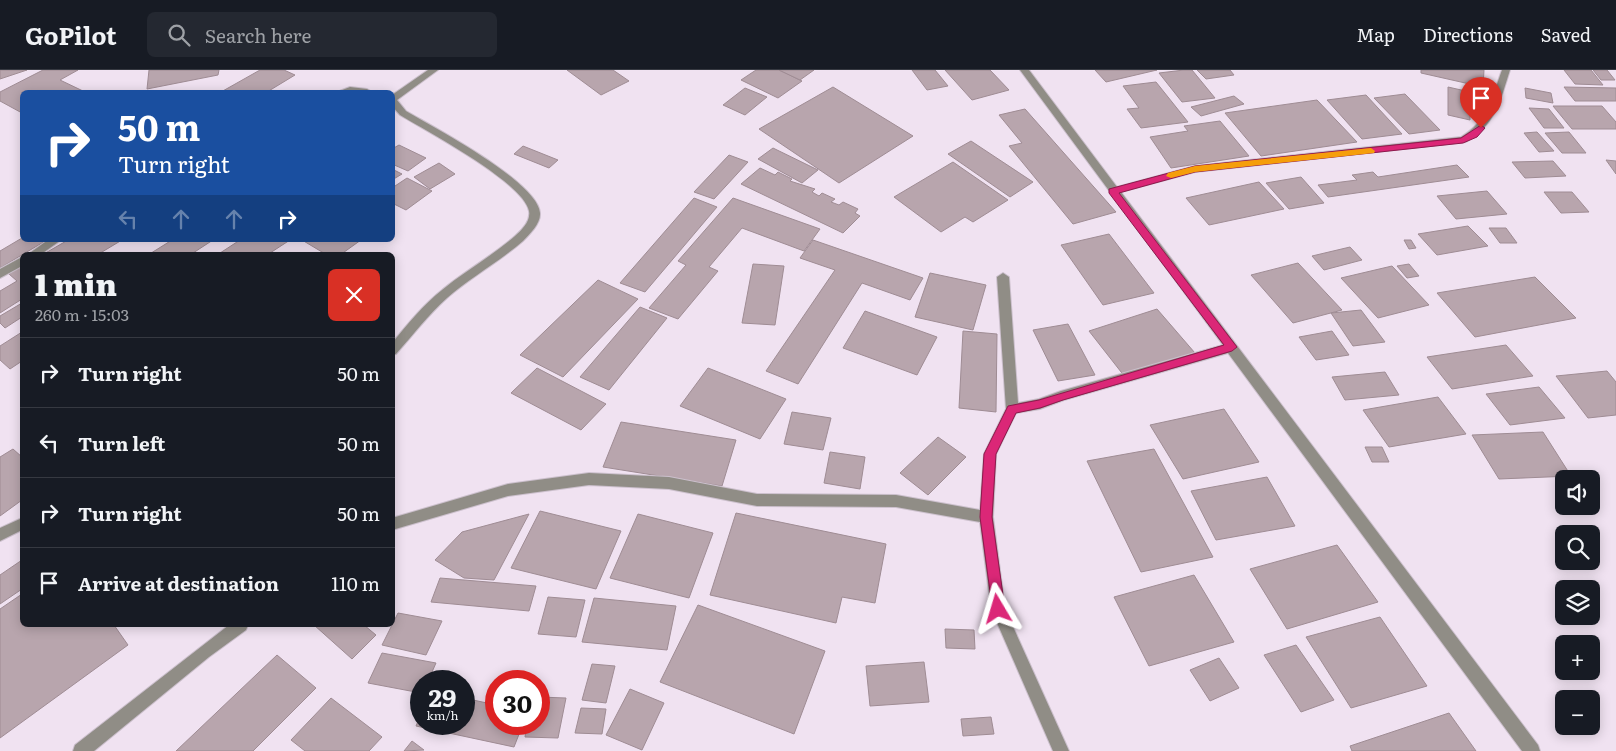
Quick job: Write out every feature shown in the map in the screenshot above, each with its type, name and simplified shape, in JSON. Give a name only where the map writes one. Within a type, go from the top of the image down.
[{"type":"street","points":[[395,98],[434,70]]},
{"type":"street","points":[[1024,70],[1532,751]]},
{"type":"street","points":[[1113,191],[1195,169],[1463,140],[1474,135],[1488,120],[1506,70]]},
{"type":"street","points":[[395,104],[403,113],[495,169],[530,199],[535,211],[530,227],[516,242],[482,265],[432,304],[395,347]]},
{"type":"street","points":[[37,252],[53,242]]},
{"type":"street","points":[[0,274],[20,261]]},
{"type":"street","points":[[1003,277],[1012,409],[990,454],[986,517],[998,609],[1061,751]]},
{"type":"street","points":[[1012,409],[1040,404],[1061,396],[1232,347]]},
{"type":"street","points":[[395,523],[508,490],[589,480],[669,482],[757,500],[896,500],[986,517]]},
{"type":"street","points":[[0,535],[20,525]]},
{"type":"street","points":[[80,751],[238,627]]},
{"type":"building","points":[[0,70],[27,70],[0,79]]},
{"type":"building","points":[[43,70],[78,70],[60,80],[81,90],[20,90],[20,112],[0,101],[0,92]]},
{"type":"building","points":[[149,70],[219,70],[218,75],[147,89]]},
{"type":"building","points":[[260,70],[284,70],[295,75],[270,90],[225,90]]},
{"type":"building","points":[[567,70],[613,70],[629,81],[601,95]]},
{"type":"building","points":[[756,70],[779,70],[802,81],[778,98],[741,80]]},
{"type":"building","points":[[779,70],[814,70],[800,80]]},
{"type":"building","points":[[912,70],[935,70],[948,86],[927,90]]},
{"type":"building","points":[[945,70],[990,70],[1009,90],[972,100]]},
{"type":"building","points":[[1095,70],[1157,70],[1106,82]]},
{"type":"building","points":[[1192,70],[1215,98],[1182,102],[1159,73]]},
{"type":"building","points":[[1197,70],[1230,70],[1234,75],[1206,79]]},
{"type":"building","points":[[1421,70],[1484,70],[1483,87],[1421,73]]},
{"type":"building","points":[[1564,70],[1591,70],[1603,85],[1575,84]]},
{"type":"building","points":[[1593,70],[1607,70],[1615,80],[1601,80]]},
{"type":"building","points":[[1156,82],[1188,122],[1141,128],[1127,109],[1139,108],[1123,86]]},
{"type":"building","points":[[833,87],[913,136],[839,183],[759,129]]},
{"type":"building","points":[[1448,87],[1470,92],[1470,120],[1448,115]]},
{"type":"building","points":[[1564,87],[1616,88],[1616,101],[1575,101]]},
{"type":"building","points":[[745,88],[767,97],[745,115],[723,105]]},
{"type":"building","points":[[1525,88],[1551,93],[1553,103],[1526,98]]},
{"type":"building","points":[[1405,94],[1440,130],[1409,134],[1374,98]]},
{"type":"building","points":[[1366,95],[1402,134],[1362,139],[1327,100]]},
{"type":"building","points":[[1234,96],[1244,104],[1201,116],[1191,107]]},
{"type":"building","points":[[1317,100],[1357,142],[1261,156],[1225,113]]},
{"type":"building","points":[[1553,106],[1602,106],[1616,122],[1616,129],[1572,129]]},
{"type":"building","points":[[1529,108],[1549,109],[1564,128],[1544,128]]},
{"type":"building","points":[[1025,109],[1116,212],[1073,224],[1009,146],[1022,143],[999,115]]},
{"type":"building","points":[[1220,121],[1249,156],[1171,168],[1150,137],[1188,131],[1184,126]]},
{"type":"building","points":[[1537,132],[1554,151],[1539,152],[1524,133]]},
{"type":"building","points":[[1569,132],[1586,153],[1562,153],[1545,133]]},
{"type":"building","points":[[971,141],[1033,182],[1010,197],[948,154]]},
{"type":"building","points":[[399,145],[426,158],[408,171],[395,165],[395,147]]},
{"type":"building","points":[[523,146],[558,160],[549,168],[514,154]]},
{"type":"building","points":[[773,148],[818,170],[802,183],[758,159]]},
{"type":"building","points":[[729,155],[748,162],[714,199],[694,192]]},
{"type":"building","points":[[1606,160],[1616,161],[1616,174]]},
{"type":"building","points":[[1553,161],[1566,176],[1525,178],[1512,162]]},
{"type":"building","points":[[953,162],[1008,200],[973,222],[965,217],[941,232],[894,197]]},
{"type":"building","points":[[439,163],[455,174],[430,189],[414,177]]},
{"type":"building","points":[[1457,165],[1469,177],[1328,197],[1318,185],[1357,180],[1352,175],[1373,172],[1378,177]]},
{"type":"building","points":[[760,168],[775,175],[778,172],[792,179],[790,181],[815,189],[812,192],[819,196],[822,193],[835,199],[831,202],[839,205],[843,202],[858,209],[855,213],[860,216],[843,233],[741,184]]},
{"type":"building","points":[[395,170],[402,174],[395,178]]},
{"type":"building","points":[[1301,177],[1324,203],[1289,209],[1266,183]]},
{"type":"building","points":[[407,178],[432,191],[406,210],[395,204],[395,186]]},
{"type":"building","points":[[1259,182],[1284,209],[1209,225],[1186,198]]},
{"type":"building","points":[[1487,191],[1507,214],[1456,219],[1437,196]]},
{"type":"building","points":[[1544,192],[1572,192],[1589,212],[1561,213]]},
{"type":"building","points":[[694,198],[717,207],[645,292],[620,283]]},
{"type":"building","points":[[733,198],[820,229],[804,251],[742,228],[709,267],[718,271],[678,319],[649,308],[686,265],[678,261]]},
{"type":"building","points":[[1468,226],[1488,246],[1437,255],[1418,234]]},
{"type":"building","points":[[1489,228],[1506,228],[1517,243],[1500,243]]},
{"type":"building","points":[[1109,234],[1154,293],[1103,305],[1061,245]]},
{"type":"building","points":[[20,239],[20,242],[44,242],[27,252],[20,252],[20,256],[0,268],[0,251]]},
{"type":"building","points":[[813,240],[923,278],[910,300],[862,283],[798,384],[766,371],[835,270],[800,258]]},
{"type":"building","points":[[1404,240],[1411,240],[1416,248],[1409,249]]},
{"type":"building","points":[[65,242],[119,242],[102,252],[47,252]]},
{"type":"building","points":[[169,242],[210,242],[195,252],[153,252]]},
{"type":"building","points":[[237,242],[287,242],[272,252],[222,252]]},
{"type":"building","points":[[305,242],[358,242],[344,252],[322,252]]},
{"type":"building","points":[[1350,247],[1362,260],[1324,270],[1312,256]]},
{"type":"building","points":[[1298,263],[1342,310],[1293,323],[1251,275]]},
{"type":"building","points":[[753,264],[784,266],[775,325],[742,323]]},
{"type":"building","points":[[1409,264],[1419,276],[1407,278],[1397,266]]},
{"type":"building","points":[[1392,266],[1429,305],[1378,318],[1341,278]]},
{"type":"building","points":[[20,267],[20,300],[0,313],[0,291],[17,281],[9,274]]},
{"type":"building","points":[[930,273],[986,285],[973,330],[915,317]]},
{"type":"building","points":[[1535,277],[1576,318],[1475,337],[1437,293]]},
{"type":"building","points":[[598,280],[638,299],[563,377],[520,355]]},
{"type":"building","points":[[20,304],[20,318],[5,328],[0,323],[0,316]]},
{"type":"building","points":[[640,307],[667,318],[609,390],[580,377]]},
{"type":"building","points":[[1157,309],[1195,353],[1125,377],[1089,331]]},
{"type":"building","points":[[1361,310],[1385,342],[1353,346],[1331,313]]},
{"type":"building","points":[[865,311],[937,337],[917,375],[843,348]]},
{"type":"building","points":[[1068,324],[1095,375],[1058,381],[1033,330]]},
{"type":"building","points":[[963,331],[997,334],[996,412],[959,408]]},
{"type":"building","points":[[1332,331],[1349,355],[1316,360],[1299,337]]},
{"type":"building","points":[[20,333],[20,362],[10,369],[0,360],[0,346]]},
{"type":"building","points":[[1506,345],[1533,376],[1452,389],[1427,357]]},
{"type":"building","points":[[537,368],[606,404],[581,430],[511,393]]},
{"type":"building","points":[[708,368],[786,399],[760,439],[680,406]]},
{"type":"building","points":[[1607,371],[1616,382],[1616,415],[1588,418],[1556,376]]},
{"type":"building","points":[[1385,372],[1399,395],[1345,400],[1332,377]]},
{"type":"building","points":[[1539,387],[1565,418],[1510,425],[1486,394]]},
{"type":"building","points":[[1438,397],[1466,434],[1389,447],[1363,410]]},
{"type":"building","points":[[1224,409],[1259,462],[1183,479],[1150,425]]},
{"type":"building","points":[[792,412],[831,418],[823,450],[784,444]]},
{"type":"building","points":[[621,422],[736,440],[722,486],[603,467]]},
{"type":"building","points":[[1543,432],[1567,470],[1555,470],[1555,477],[1499,479],[1472,435]]},
{"type":"building","points":[[938,437],[966,457],[928,495],[900,473]]},
{"type":"building","points":[[1365,447],[1382,447],[1389,462],[1372,462]]},
{"type":"building","points":[[13,449],[20,455],[20,501],[0,516],[0,457]]},
{"type":"building","points":[[1154,449],[1213,557],[1141,572],[1087,461]]},
{"type":"building","points":[[830,452],[865,457],[860,489],[824,483]]},
{"type":"building","points":[[1267,477],[1295,526],[1216,540],[1191,491]]},
{"type":"building","points":[[540,511],[621,531],[596,589],[511,568]]},
{"type":"building","points":[[736,513],[886,544],[875,603],[842,597],[836,623],[710,595]]},
{"type":"building","points":[[529,514],[494,580],[464,578],[435,560],[462,532]]},
{"type":"building","points":[[638,514],[713,533],[689,598],[610,578]]},
{"type":"building","points":[[1337,545],[1378,602],[1287,629],[1250,569]]},
{"type":"building","points":[[20,561],[20,590],[0,604],[0,575]]},
{"type":"building","points":[[1194,575],[1234,642],[1149,666],[1114,597]]},
{"type":"building","points":[[440,578],[536,586],[529,611],[431,602]]},
{"type":"building","points":[[20,595],[20,627],[115,627],[128,645],[0,738],[0,609]]},
{"type":"building","points":[[548,597],[585,600],[576,637],[538,634]]},
{"type":"building","points":[[594,598],[676,606],[667,650],[582,642]]},
{"type":"building","points":[[698,605],[825,651],[794,734],[660,682]]},
{"type":"building","points":[[398,613],[442,621],[426,655],[382,645],[391,627],[395,627],[395,619]]},
{"type":"building","points":[[1380,617],[1427,686],[1351,708],[1306,637]]},
{"type":"building","points":[[316,627],[366,627],[376,635],[352,659]]},
{"type":"building","points":[[945,629],[974,630],[975,649],[946,648]]},
{"type":"building","points":[[1296,645],[1334,700],[1301,712],[1264,655]]},
{"type":"building","points":[[382,653],[436,663],[433,670],[410,670],[410,691],[368,683]]},
{"type":"building","points":[[277,655],[316,688],[253,751],[176,751]]},
{"type":"building","points":[[1219,658],[1239,688],[1210,701],[1190,670]]},
{"type":"building","points":[[924,662],[929,702],[870,706],[866,666]]},
{"type":"building","points":[[592,664],[615,666],[606,703],[582,700]]},
{"type":"building","points":[[630,689],[664,703],[642,750],[606,735]]},
{"type":"building","points":[[550,697],[566,698],[558,738],[525,737],[525,735],[550,735]]},
{"type":"building","points":[[331,698],[382,737],[369,751],[305,751],[291,740]]},
{"type":"building","points":[[475,700],[485,703],[485,735],[519,735],[514,747],[458,735],[475,735]]},
{"type":"building","points":[[581,708],[606,709],[602,734],[575,733]]},
{"type":"building","points":[[1449,713],[1476,751],[1352,751],[1350,746]]},
{"type":"building","points":[[991,717],[994,734],[963,736],[961,719]]},
{"type":"building","points":[[412,741],[424,750],[404,751]]},
{"type":"slow traffic","points":[[1171,176],[1195,169],[1371,151]]},
{"type":"route","points":[[998,609],[986,517],[990,454],[1012,409],[1040,404],[1061,396],[1232,347],[1113,191],[1195,169],[1463,140],[1474,135],[1481,128]]}]
